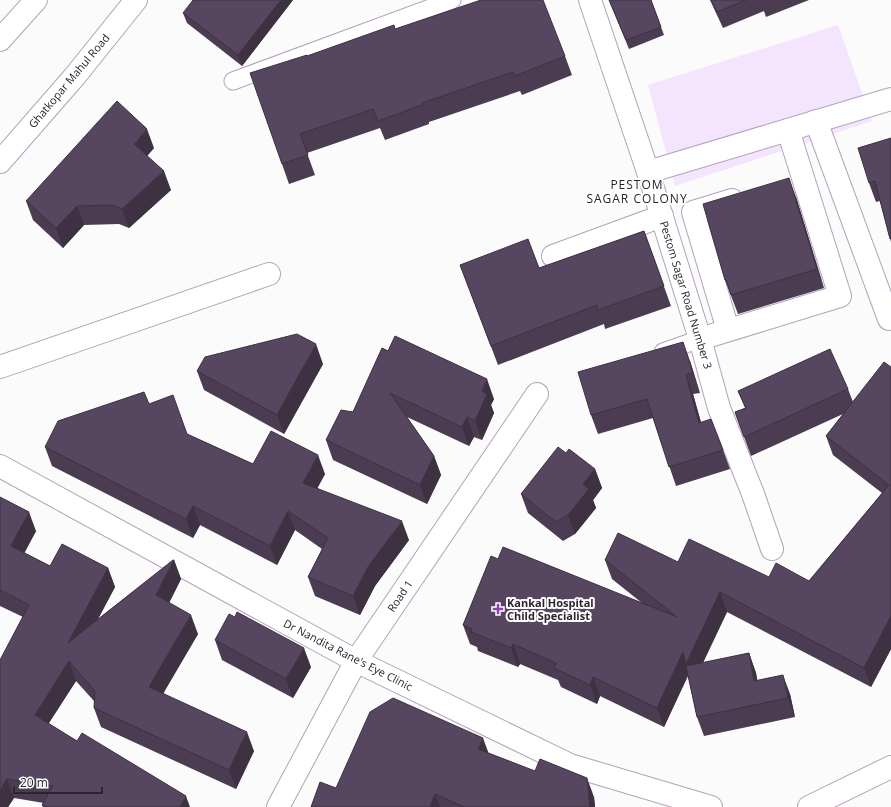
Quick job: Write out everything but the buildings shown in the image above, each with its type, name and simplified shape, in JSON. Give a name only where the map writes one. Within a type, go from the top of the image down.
[{"type":"street","points":[[0,40],[36,0]]},
{"type":"street","name":"Ghatkopar Mahul Road","points":[[0,162],[75,76],[136,0]]},
{"type":"street","name":"Pestom Sagar Road Number 3","points":[[590,0],[662,216],[700,339],[719,408],[753,494],[772,549]]},
{"type":"street","points":[[648,172],[891,99]]},
{"type":"street","points":[[816,121],[888,320]]},
{"type":"street","points":[[700,339],[840,296],[788,130]]},
{"type":"street","points":[[781,185],[803,179]]},
{"type":"street","points":[[728,330],[692,212],[752,194]]},
{"type":"street","points":[[553,256],[662,216]]},
{"type":"street","points":[[0,367],[269,274]]},
{"type":"street","name":"Road 1","points":[[278,807],[356,661],[537,394]]},
{"type":"street","name":"Dr Nandita Rane's Eye Clinic","points":[[0,466],[356,661],[570,765],[711,807]]},
{"type":"street","points":[[809,807],[891,767]]},
{"type":"lane","points":[[233,81],[452,0]]},
{"type":"lane","points":[[647,357],[700,339]]},
{"type":"shaded area","points":[[838,25],[872,121],[675,186],[648,85]]},
{"type":"place","name":"Kankal Hospital Child Specialist","points":[[498,609]]},
{"type":"district","name":"PESTOM SAGAR COLONY","points":[[637,192]]}]
